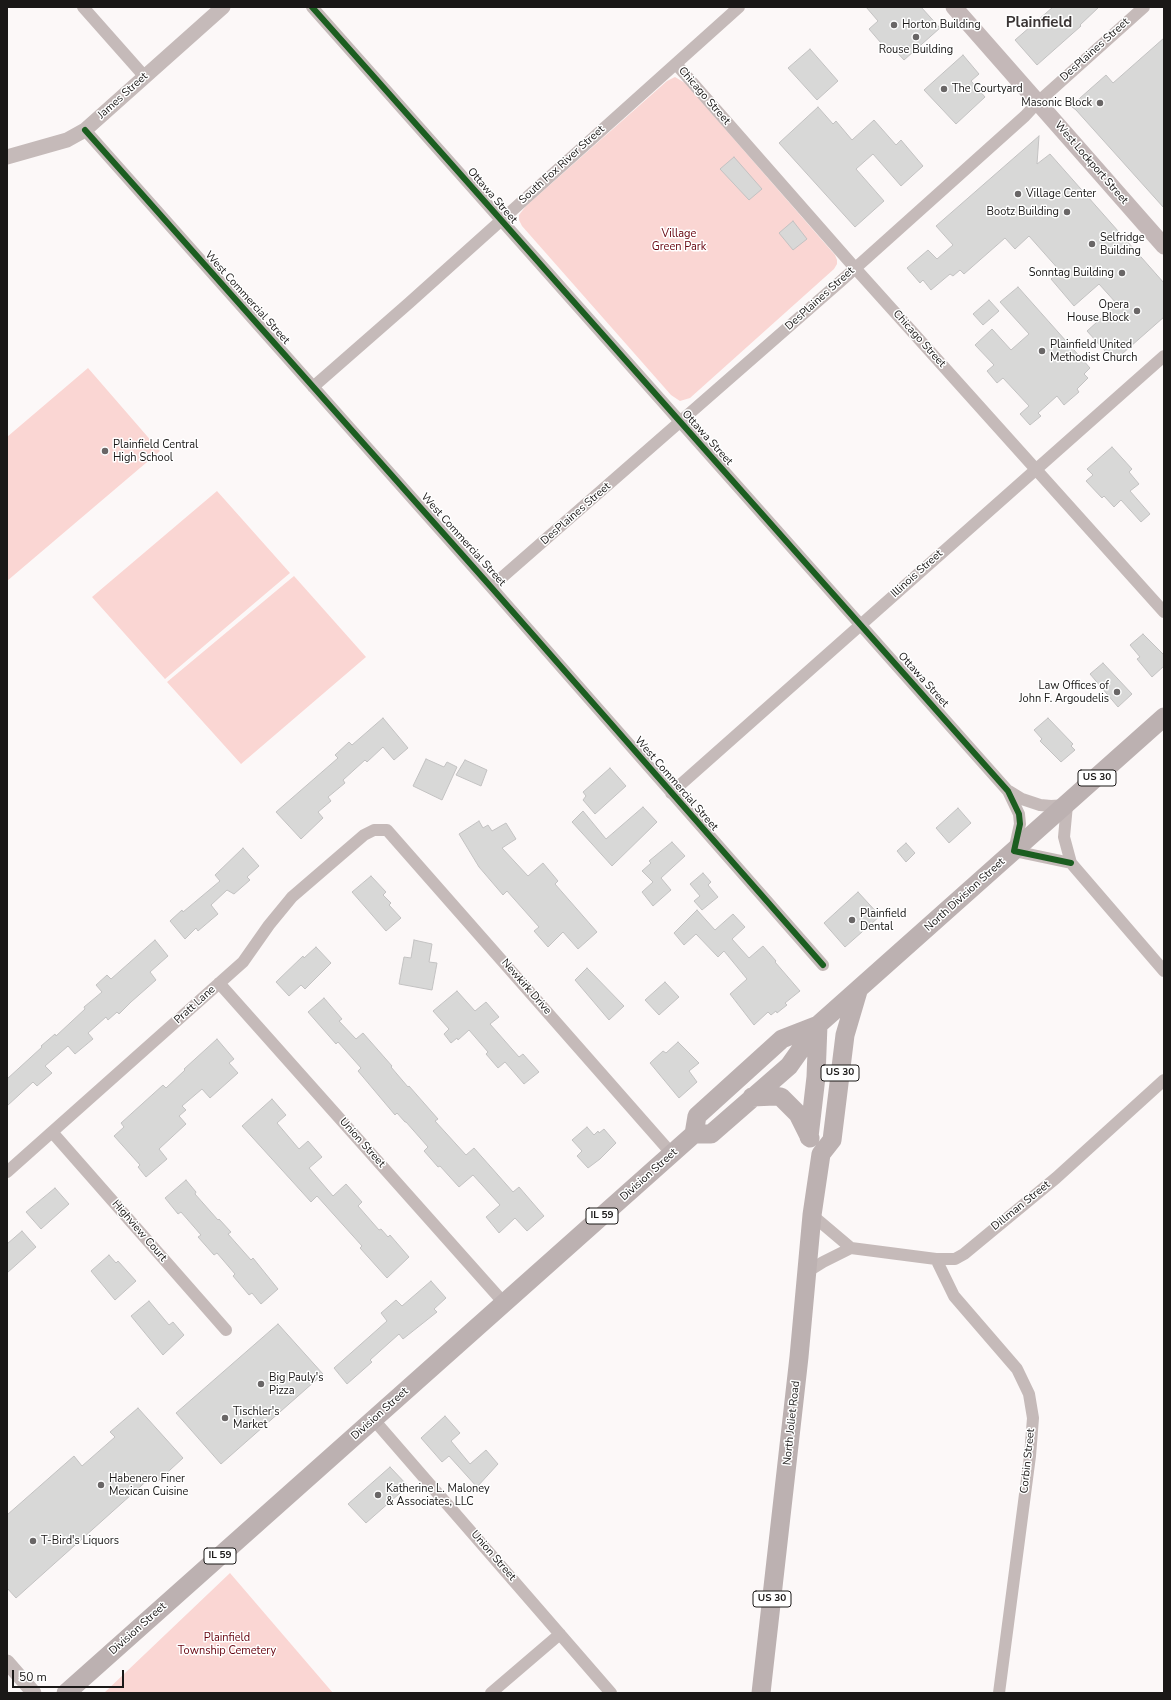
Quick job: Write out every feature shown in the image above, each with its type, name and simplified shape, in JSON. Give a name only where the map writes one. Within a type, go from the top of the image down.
[{"type":"main road","name":"West Lockport Street","points":[[954,7],[1164,246]]},
{"type":"main road","name":"North Division Street","points":[[818,1025],[1067,805],[1164,717]]},
{"type":"main road","name":"North Joliet Road","points":[[762,1693],[790,1441],[812,1215],[821,1154],[832,1140],[845,1035],[858,990]]},
{"type":"main road","points":[[818,1025],[789,1066],[711,1134],[694,1134],[697,1116],[782,1040],[818,1025]]},
{"type":"main road","name":"US 30","points":[[810,1137],[816,1077],[818,1025]]},
{"type":"main road","points":[[752,1097],[775,1096],[781,1098],[798,1114],[821,1154]]},
{"type":"main road","name":"Division Street","points":[[66,1693],[694,1134]]},
{"type":"street","points":[[83,7],[145,77]]},
{"type":"street","name":"James Street","points":[[7,157],[67,140],[85,130],[223,7]]},
{"type":"street","name":"Ottawa Street","points":[[312,7],[1008,791],[1019,814],[1020,824],[1014,851]]},
{"type":"street","name":"South Fox River Street","points":[[313,387],[409,303],[739,7]]},
{"type":"street","name":"DesPlaines Street","points":[[491,587],[680,423],[855,268],[1144,7]]},
{"type":"street","name":"Chicago Street","points":[[676,64],[855,268],[1164,612]]},
{"type":"street","name":"West Commercial Street","points":[[85,130],[491,587],[823,965]]},
{"type":"street","name":"Illinois Street","points":[[671,793],[1164,356]]},
{"type":"street","name":"Ottawa Street","points":[[1008,791],[1022,799],[1040,805],[1067,805]]},
{"type":"street","points":[[1067,805],[1064,837],[1070,863],[1164,971]]},
{"type":"street","name":"Pratt Lane","points":[[7,1172],[219,984],[242,962],[268,925],[292,897],[364,835],[374,830]]},
{"type":"street","name":"Newkirk Drive","points":[[374,830],[387,830],[672,1154]]},
{"type":"street","points":[[1014,851],[1070,863]]},
{"type":"street","name":"Union Street","points":[[219,984],[504,1304]]},
{"type":"street","name":"Dillman Street","points":[[851,1248],[936,1259],[955,1259],[964,1254],[1056,1178],[1164,1080]]},
{"type":"street","name":"Highview Court","points":[[52,1132],[226,1330]]},
{"type":"street","points":[[807,1272],[851,1248],[812,1215]]},
{"type":"street","name":"Corbin Street","points":[[936,1259],[954,1296],[1017,1368],[1029,1394],[1033,1418],[1030,1456],[999,1693]]},
{"type":"street","name":"Union Street","points":[[374,1420],[611,1693]]},
{"type":"street","points":[[491,1693],[560,1634]]},
{"type":"street","points":[[7,1662],[34,1693]]},
{"type":"green space","name":"Village Green Park","points":[[675,77],[685,83],[835,255],[837,260],[837,264],[834,269],[690,398],[680,401],[671,395],[522,226],[519,220],[519,215],[526,206],[667,81]]},
{"type":"green space","points":[[88,368],[160,451],[7,581],[7,437]]},
{"type":"green space","points":[[217,491],[290,573],[165,679],[92,597]]},
{"type":"green space","points":[[294,576],[366,657],[241,764],[167,682]]},
{"type":"green space","name":"Plainfield Township Cemetery","points":[[230,1573],[333,1693],[104,1693]]},
{"type":"building","points":[[866,7],[921,7],[940,28],[904,60],[891,46],[887,50],[869,29],[878,21]]},
{"type":"building","points":[[1053,7],[1099,7],[1080,25],[1081,26],[1037,65],[1015,40]]},
{"type":"building","points":[[1164,38],[1164,208],[1071,106],[1106,75],[1113,83]]},
{"type":"building","points":[[810,49],[838,81],[817,100],[788,68]]},
{"type":"building","name":"The Courtyard","points":[[963,55],[979,74],[971,81],[985,97],[956,124],[924,90]]},
{"type":"building","points":[[818,107],[833,124],[836,121],[852,140],[874,120],[896,145],[901,140],[923,166],[901,186],[873,154],[856,169],[884,201],[855,227],[779,143]]},
{"type":"building","points":[[1039,136],[1037,164],[1050,154],[1164,283],[1164,317],[1114,361],[1087,331],[1117,304],[1099,284],[1074,306],[1051,279],[1060,271],[1029,236],[1015,249],[1005,238],[964,274],[960,270],[953,276],[950,274],[931,290],[923,280],[920,283],[907,268],[928,250],[937,259],[953,245],[936,226]]},
{"type":"building","points":[[734,157],[762,189],[749,200],[720,169]]},
{"type":"building","points":[[793,221],[807,239],[793,250],[779,233]]},
{"type":"building","name":"Plainfield United Methodist Church","points":[[1018,287],[1090,368],[1084,374],[1088,378],[1077,389],[1079,392],[1064,405],[1057,396],[1038,413],[1041,416],[1030,425],[1020,414],[1029,406],[1003,378],[997,383],[987,371],[994,365],[975,345],[992,329],[1011,350],[1029,334],[1000,302]]},
{"type":"building","points":[[989,300],[999,311],[983,325],[973,314]]},
{"type":"building","points":[[1112,447],[1132,469],[1129,472],[1139,484],[1130,491],[1150,514],[1141,522],[1121,500],[1114,507],[1104,496],[1102,498],[1086,481],[1093,475],[1087,469]]},
{"type":"building","points":[[1143,634],[1164,655],[1164,666],[1152,677],[1137,659],[1140,657],[1130,645]]},
{"type":"building","points":[[1103,663],[1132,694],[1118,707],[1090,674]]},
{"type":"building","points":[[383,718],[408,748],[394,760],[383,747],[367,762],[365,760],[343,780],[345,783],[328,797],[331,801],[318,812],[323,818],[301,839],[276,812],[338,758],[335,755],[349,742],[352,745]]},
{"type":"building","points":[[1048,718],[1073,744],[1071,746],[1075,750],[1061,762],[1040,741],[1042,739],[1034,730]]},
{"type":"building","points":[[426,759],[444,767],[447,762],[457,767],[442,800],[413,786]]},
{"type":"building","points":[[465,760],[487,770],[481,786],[456,775]]},
{"type":"building","points":[[610,768],[626,786],[595,814],[583,800],[586,796],[583,792]]},
{"type":"building","points":[[643,807],[657,822],[612,866],[572,822],[583,811],[606,839]]},
{"type":"building","points":[[958,808],[971,823],[949,843],[936,828]]},
{"type":"building","points":[[479,821],[483,828],[488,825],[492,831],[506,823],[516,839],[502,848],[528,876],[543,863],[558,881],[555,884],[597,932],[578,949],[563,932],[548,947],[534,931],[539,927],[507,891],[503,895],[479,867],[459,834]]},
{"type":"building","points":[[672,842],[685,856],[661,878],[671,890],[653,906],[642,892],[653,882],[642,871],[651,863],[649,861]]},
{"type":"building","points":[[906,843],[915,853],[906,862],[897,851]]},
{"type":"building","points":[[243,848],[259,866],[247,877],[250,880],[234,894],[227,890],[211,905],[218,914],[198,931],[196,928],[185,939],[170,921],[220,881],[215,875]]},
{"type":"building","points":[[703,873],[711,882],[708,885],[718,897],[702,910],[694,901],[700,896],[690,884]]},
{"type":"building","points":[[371,876],[386,892],[383,895],[391,903],[389,905],[401,918],[386,931],[352,892]]},
{"type":"building","name":"Plainfield Dental","points":[[858,892],[880,916],[845,947],[824,923]]},
{"type":"building","points":[[697,910],[715,930],[733,914],[745,927],[732,939],[749,958],[763,946],[800,991],[785,1003],[787,1005],[777,1013],[776,1011],[771,1015],[768,1012],[754,1025],[730,994],[747,979],[724,951],[718,957],[696,934],[684,945],[674,933]]},
{"type":"building","points":[[155,940],[168,956],[150,972],[156,980],[119,1014],[117,1012],[108,1020],[106,1017],[88,1033],[93,1039],[75,1054],[68,1046],[45,1066],[52,1073],[37,1086],[33,1082],[7,1106],[7,1079],[42,1047],[41,1046],[55,1034],[56,1036],[85,1009],[84,1007],[102,992],[96,985],[107,975],[111,979]]},
{"type":"building","points":[[414,940],[432,944],[429,962],[437,963],[432,990],[399,984],[404,957],[411,958]]},
{"type":"building","points":[[316,947],[331,963],[305,989],[301,985],[289,996],[276,982],[303,956],[304,958]]},
{"type":"building","points":[[587,968],[624,1006],[609,1020],[575,980]]},
{"type":"building","points":[[665,982],[679,997],[659,1015],[645,1000]]},
{"type":"building","points":[[457,991],[475,1011],[486,1002],[499,1017],[490,1024],[519,1057],[523,1054],[539,1072],[524,1084],[505,1062],[498,1068],[486,1054],[488,1052],[469,1030],[458,1040],[457,1038],[451,1043],[444,1034],[449,1029],[433,1011]]},
{"type":"building","points":[[324,998],[342,1019],[339,1021],[356,1039],[363,1033],[408,1087],[409,1086],[438,1119],[435,1121],[466,1155],[474,1148],[513,1192],[519,1187],[544,1216],[527,1231],[515,1218],[499,1233],[486,1217],[500,1205],[473,1175],[459,1187],[440,1166],[438,1167],[424,1151],[428,1147],[397,1113],[395,1115],[358,1071],[361,1068],[338,1042],[336,1044],[308,1012]]},
{"type":"building","points":[[217,1039],[234,1059],[229,1063],[238,1073],[210,1098],[202,1089],[182,1106],[186,1110],[179,1116],[186,1124],[159,1149],[167,1159],[146,1177],[138,1167],[140,1165],[114,1136],[124,1127],[121,1123],[163,1085],[166,1088],[185,1070],[184,1069]]},
{"type":"building","points":[[678,1042],[699,1063],[689,1071],[697,1082],[679,1098],[650,1063],[663,1051],[666,1053]]},
{"type":"building","points":[[272,1099],[286,1115],[277,1123],[299,1149],[308,1141],[322,1157],[309,1168],[333,1196],[346,1184],[362,1202],[358,1206],[379,1230],[381,1229],[388,1237],[390,1235],[409,1257],[387,1278],[360,1248],[362,1246],[317,1196],[311,1202],[242,1126]]},
{"type":"building","points":[[587,1127],[594,1135],[598,1131],[599,1133],[604,1129],[616,1143],[600,1159],[588,1168],[577,1156],[582,1151],[572,1140]]},
{"type":"building","points":[[186,1180],[196,1192],[195,1194],[231,1232],[228,1234],[251,1260],[253,1258],[278,1289],[261,1304],[252,1293],[249,1295],[233,1276],[235,1274],[217,1253],[214,1255],[198,1237],[201,1235],[181,1212],[178,1214],[165,1198]]},
{"type":"building","points":[[55,1188],[69,1204],[41,1229],[26,1212]]},
{"type":"building","points":[[22,1231],[36,1247],[7,1273],[7,1244]]},
{"type":"building","points":[[109,1255],[116,1263],[118,1261],[136,1281],[115,1300],[91,1271]]},
{"type":"building","points":[[431,1281],[446,1298],[434,1309],[437,1312],[403,1339],[399,1334],[370,1360],[372,1362],[347,1384],[334,1368],[387,1321],[381,1313],[396,1300],[402,1306]]},
{"type":"building","points":[[149,1301],[169,1325],[173,1322],[184,1335],[163,1355],[131,1316]]},
{"type":"building","points":[[278,1324],[323,1374],[221,1464],[176,1413]]},
{"type":"building","points":[[138,1408],[183,1458],[157,1482],[151,1477],[16,1598],[7,1588],[7,1515],[74,1456],[82,1466],[115,1437],[110,1432]]},
{"type":"building","points":[[445,1416],[460,1433],[451,1441],[470,1464],[486,1450],[498,1464],[477,1487],[449,1456],[442,1462],[421,1438]]},
{"type":"building","name":"Katherine L. Maloney & Associates, LLC","points":[[390,1467],[408,1486],[366,1523],[348,1504]]},
{"type":"cycle path","points":[[312,7],[1008,791],[1019,814],[1020,824],[1014,851],[1071,863]]},
{"type":"cycle path","points":[[85,130],[491,587],[823,965]]},
{"type":"place","name":"Horton Building","points":[[894,25]]},
{"type":"place","name":"Rouse Building","points":[[916,37]]},
{"type":"place","name":"The Courtyard","points":[[944,89]]},
{"type":"place","name":"Masonic Block","points":[[1100,103]]},
{"type":"place","name":"Village Center","points":[[1018,194]]},
{"type":"place","name":"Bootz Building","points":[[1067,212]]},
{"type":"place","name":"Selfridge Building","points":[[1092,244]]},
{"type":"place","name":"Sonntag Building","points":[[1122,273]]},
{"type":"place","name":"Opera House Block","points":[[1137,311]]},
{"type":"place","name":"Plainfield United Methodist Church","points":[[1042,351]]},
{"type":"place","name":"Plainfield Central High School","points":[[105,451]]},
{"type":"place","name":"Law Offices of John F. Argoudelis","points":[[1117,692]]},
{"type":"place","name":"Plainfield Dental","points":[[852,920]]},
{"type":"place","name":"Big Pauly's Pizza","points":[[261,1384]]},
{"type":"place","name":"Tischler's Market","points":[[225,1418]]},
{"type":"place","name":"Habenero Finer Mexican Cuisine","points":[[101,1485]]},
{"type":"place","name":"Katherine L. Maloney & Associates, LLC","points":[[378,1495]]},
{"type":"place","name":"T-Bird's Liquors","points":[[33,1541]]},
{"type":"district","name":"Plainfield","points":[[1039,23]]}]
